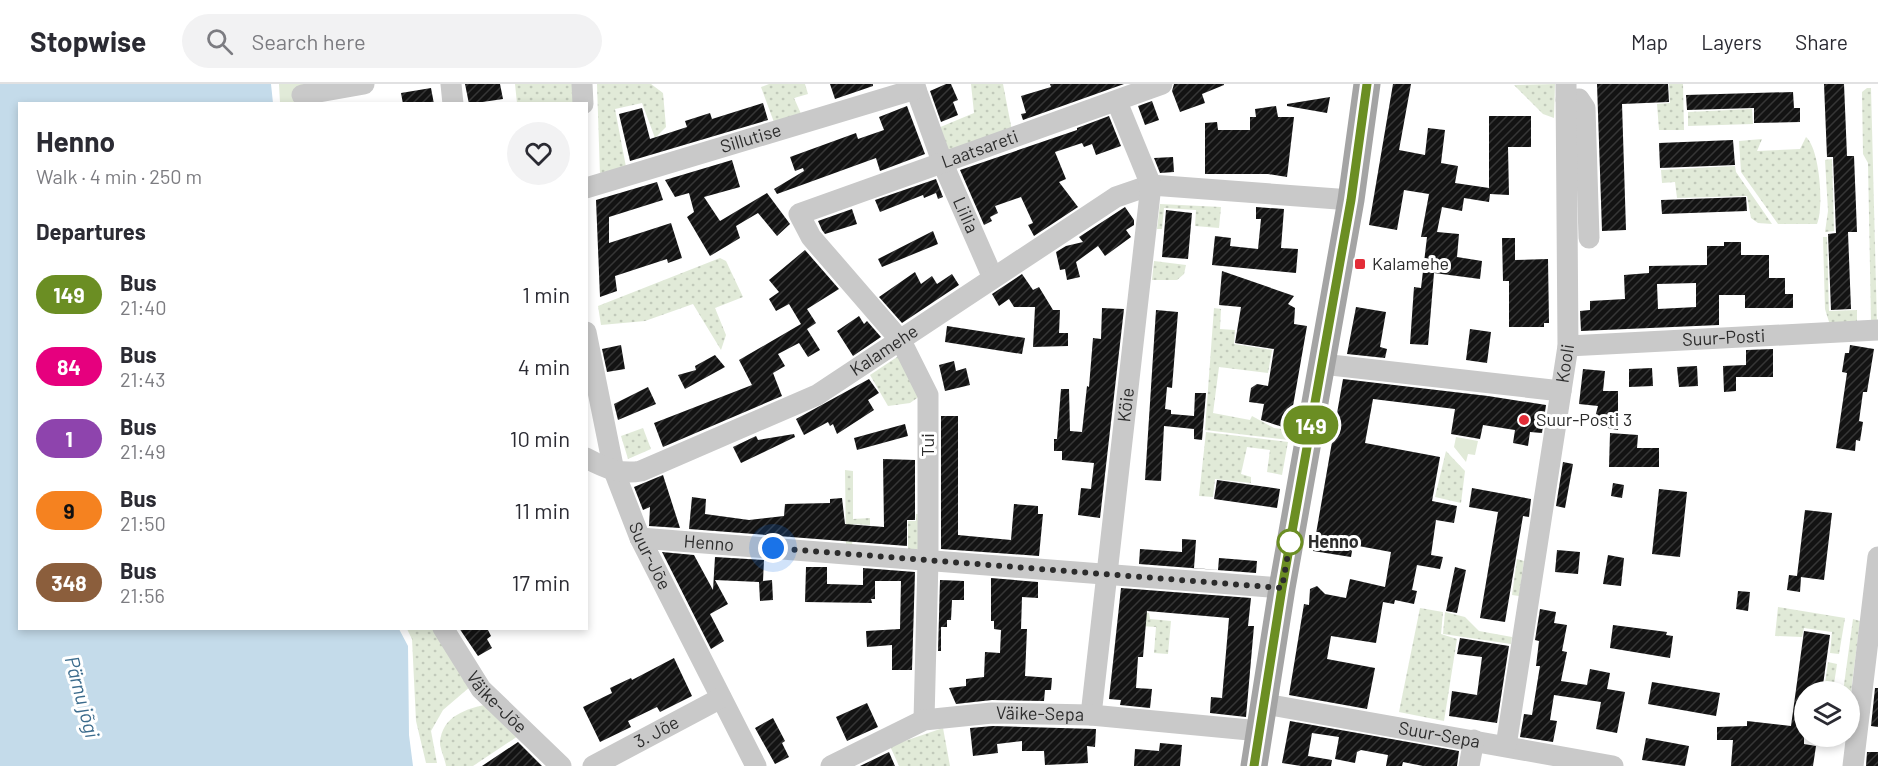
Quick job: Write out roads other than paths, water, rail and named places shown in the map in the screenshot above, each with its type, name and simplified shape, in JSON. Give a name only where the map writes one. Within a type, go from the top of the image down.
[{"type":"main road","points":[[1254,766],[1282,588],[1351,200],[1367,84]]},
{"type":"street","points":[[302,94],[364,84]]},
{"type":"street","points":[[452,84],[453,102]]},
{"type":"street","points":[[582,84],[583,102]]},
{"type":"street","name":"Laatsareti","points":[[799,214],[1162,84]]},
{"type":"street","name":"Liilia","points":[[915,87],[943,164],[993,278]]},
{"type":"street","name":"Sillutise","points":[[588,187],[915,87]]},
{"type":"street","points":[[1566,92],[1579,99],[1586,108],[1589,238]]},
{"type":"street","name":"Kooli","points":[[1506,746],[1568,346],[1566,92]]},
{"type":"street","name":"Köie","points":[[1091,715],[1151,185],[1116,102]]},
{"type":"street","name":"Kalamehe","points":[[614,471],[628,473],[641,471],[817,395],[1116,197],[1151,185],[1351,200]]},
{"type":"street","name":"Tui","points":[[799,214],[811,237],[901,341],[928,395],[928,560],[924,720]]},
{"type":"street","name":"Suur-Posti","points":[[1568,346],[1878,330]]},
{"type":"street","name":"Suur-Jõe","points":[[588,342],[614,471],[640,538],[756,766]]},
{"type":"street","points":[[1322,364],[1561,391]]},
{"type":"street","points":[[588,459],[614,471]]},
{"type":"street","name":"Henno","points":[[640,538],[1282,588]]},
{"type":"street","points":[[1853,766],[1878,557]]},
{"type":"street","name":"Väike-Jõe","points":[[444,630],[481,689],[561,766]]},
{"type":"street","name":"3. Jõe","points":[[593,766],[721,698]]},
{"type":"street","name":"Suur-Sepa","points":[[1265,704],[1613,766]]},
{"type":"street","name":"Väike-Sepa","points":[[831,766],[924,720],[992,713],[1091,715],[1260,731]]},
{"type":"street","points":[[1469,766],[1474,741]]},
{"type":"water","name":"Pärnu jõgi","points":[[0,84],[271,84],[273,102],[18,102],[18,630],[400,630],[408,646],[409,735],[413,766],[0,766]]},
{"type":"place","name":"Kalamehe","points":[[1360,264]]},
{"type":"place","name":"Suur-Posti 3","points":[[1524,420]]},
{"type":"place","name":"Henno","points":[[1290,542]]}]
